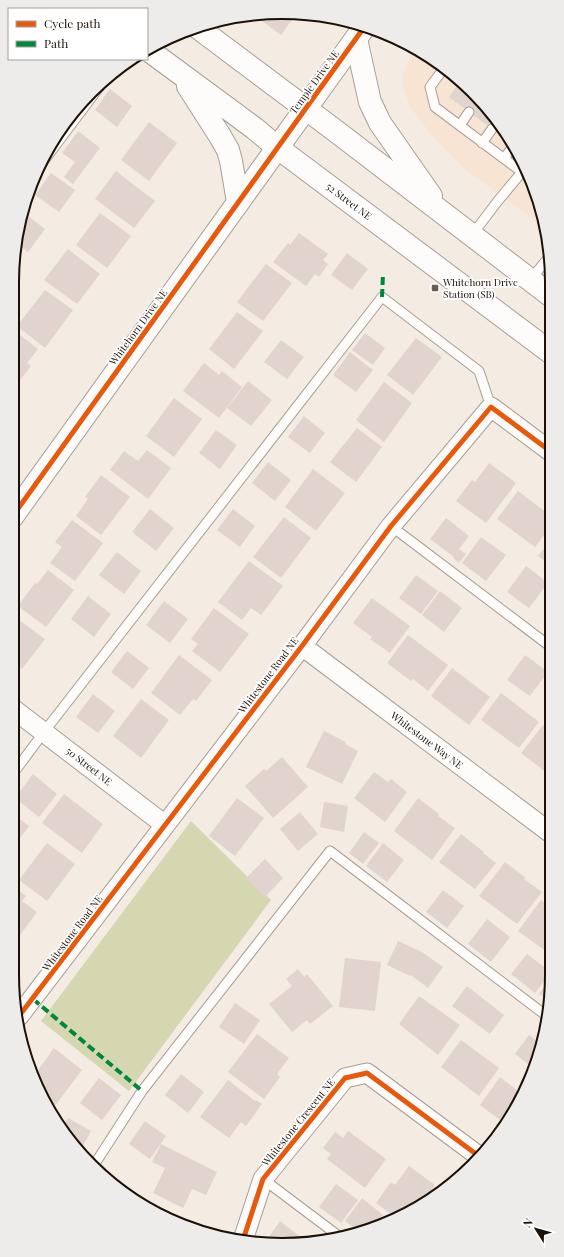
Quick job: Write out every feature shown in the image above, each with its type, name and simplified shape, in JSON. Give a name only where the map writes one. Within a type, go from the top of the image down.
[{"type":"main road","points":[[203,31],[444,213],[545,291]]},
{"type":"main road","points":[[360,33],[370,102],[380,123],[444,213]]},
{"type":"main road","name":"Temple Drive NE","points":[[278,148],[360,33]]},
{"type":"main road","name":"52 Street NE","points":[[153,53],[545,348]]},
{"type":"main road","points":[[180,74],[228,150],[238,202]]},
{"type":"main road","name":"Whitehorn Drive NE","points":[[19,507],[278,148]]},
{"type":"street","points":[[491,407],[545,447]]},
{"type":"street","name":"Whitestone Road NE","points":[[22,1013],[302,646],[391,526],[491,407]]},
{"type":"street","name":"Whitestone Way NE","points":[[302,646],[545,829]]},
{"type":"street","name":"50 Street NE","points":[[19,713],[165,825]]},
{"type":"street","name":"Whitestone Crescent NE","points":[[245,1235],[263,1179],[345,1078],[367,1073],[475,1153]]},
{"type":"lane","points":[[441,72],[430,87],[435,107],[519,168]]},
{"type":"lane","points":[[460,125],[469,112]]},
{"type":"lane","points":[[482,142],[492,129]]},
{"type":"lane","points":[[504,158],[510,151]]},
{"type":"lane","points":[[472,235],[497,202],[522,175]]},
{"type":"lane","points":[[530,280],[544,263]]},
{"type":"lane","points":[[19,766],[382,297],[479,371],[491,407]]},
{"type":"lane","points":[[391,526],[545,642]]},
{"type":"lane","points":[[96,1161],[142,1091],[330,851],[542,1013]]},
{"type":"lane","points":[[263,1179],[334,1233]]},
{"type":"shaded area","points":[[413,54],[428,63],[468,96],[491,122],[510,151],[525,181],[538,223],[466,170],[434,138],[410,107],[402,82],[407,63]]},
{"type":"green space","points":[[191,821],[271,900],[129,1091],[41,1021]]},
{"type":"building","points":[[261,20],[292,20],[281,35]]},
{"type":"building","points":[[457,86],[480,109],[500,135],[449,97]]},
{"type":"building","points":[[110,89],[132,106],[117,127],[95,110]]},
{"type":"building","points":[[149,122],[177,143],[149,181],[121,160]]},
{"type":"building","points":[[78,131],[100,148],[73,184],[64,177],[75,162],[62,153]]},
{"type":"building","points":[[116,171],[155,201],[134,228],[95,199]]},
{"type":"building","points":[[51,173],[75,190],[59,212],[35,195]]},
{"type":"building","points":[[100,213],[131,236],[107,268],[76,245]]},
{"type":"building","points":[[28,216],[45,229],[28,252],[21,247]]},
{"type":"building","points":[[299,233],[328,254],[323,260],[328,264],[319,277],[315,274],[306,286],[273,262],[288,243],[290,245]]},
{"type":"building","points":[[68,249],[100,274],[77,304],[44,280]]},
{"type":"building","points":[[347,253],[368,269],[352,290],[331,275]]},
{"type":"building","points":[[266,264],[292,283],[263,321],[237,302]]},
{"type":"building","points":[[45,290],[73,310],[45,348],[19,328],[19,323]]},
{"type":"building","points":[[237,312],[263,331],[234,369],[209,349]]},
{"type":"building","points":[[365,333],[385,348],[373,365],[352,350]]},
{"type":"building","points":[[19,334],[38,349],[27,363],[31,366],[19,382]]},
{"type":"building","points":[[416,338],[442,357],[413,395],[387,375]]},
{"type":"building","points":[[281,340],[304,357],[287,379],[264,362]]},
{"type":"building","points":[[350,352],[373,370],[356,392],[333,375]]},
{"type":"building","points":[[204,363],[219,375],[222,371],[242,387],[219,418],[183,391]]},
{"type":"building","points":[[248,381],[272,400],[251,426],[227,408]]},
{"type":"building","points":[[384,382],[412,403],[384,442],[356,420]]},
{"type":"building","points":[[174,398],[202,419],[174,457],[146,436]]},
{"type":"building","points":[[304,416],[325,433],[310,453],[288,437]]},
{"type":"building","points":[[357,428],[382,447],[356,482],[330,462]]},
{"type":"building","points":[[216,430],[237,445],[220,469],[199,453]]},
{"type":"building","points":[[147,450],[171,468],[148,499],[110,470],[124,451],[138,461]]},
{"type":"building","points":[[268,462],[291,480],[275,501],[252,483]]},
{"type":"building","points":[[489,463],[516,483],[486,523],[456,501],[472,480],[475,482]]},
{"type":"building","points":[[313,469],[345,493],[316,531],[285,507]]},
{"type":"building","points":[[101,475],[130,497],[101,535],[76,516],[88,499],[85,497]]},
{"type":"building","points":[[518,491],[545,511],[545,534],[535,547],[497,519]]},
{"type":"building","points":[[150,509],[174,528],[156,551],[132,532]]},
{"type":"building","points":[[233,509],[255,526],[240,547],[217,530]]},
{"type":"building","points":[[284,517],[311,538],[281,578],[253,557]]},
{"type":"building","points":[[446,518],[469,536],[459,549],[466,554],[459,563],[453,558],[454,557],[430,539]]},
{"type":"building","points":[[72,520],[103,543],[75,581],[50,563],[62,547],[55,542]]},
{"type":"building","points":[[481,537],[506,555],[486,581],[462,563]]},
{"type":"building","points":[[545,547],[545,561],[538,556]]},
{"type":"building","points":[[117,552],[141,571],[124,594],[99,575]]},
{"type":"building","points":[[249,561],[283,586],[261,615],[251,608],[242,620],[218,602]]},
{"type":"building","points":[[526,566],[545,581],[545,587],[529,608],[507,592]]},
{"type":"building","points":[[48,570],[74,590],[46,627],[19,607],[35,583],[37,584]]},
{"type":"building","points":[[416,575],[438,591],[421,614],[399,598]]},
{"type":"building","points":[[440,591],[462,608],[444,632],[422,615]]},
{"type":"building","points":[[88,596],[111,614],[94,637],[71,619]]},
{"type":"building","points":[[372,598],[410,626],[390,653],[370,639],[372,637],[353,623]]},
{"type":"building","points":[[164,601],[188,619],[170,643],[146,625]]},
{"type":"building","points":[[214,608],[249,634],[220,672],[192,651],[198,644],[191,639]]},
{"type":"building","points":[[19,620],[45,639],[22,669],[19,667]]},
{"type":"building","points":[[408,635],[448,665],[428,691],[413,679],[411,681],[387,663]]},
{"type":"building","points":[[127,651],[149,668],[133,689],[111,672]]},
{"type":"building","points":[[179,655],[212,680],[196,701],[193,699],[180,715],[151,693]]},
{"type":"building","points":[[525,655],[545,670],[545,676],[530,696],[507,680]]},
{"type":"building","points":[[452,668],[490,697],[469,725],[431,696]]},
{"type":"building","points":[[501,693],[539,722],[519,748],[481,720]]},
{"type":"building","points":[[93,694],[115,711],[98,733],[76,717]]},
{"type":"building","points":[[141,699],[169,720],[141,758],[113,736]]},
{"type":"building","points":[[543,725],[545,727],[545,771],[521,753]]},
{"type":"building","points":[[324,731],[346,742],[345,744],[358,751],[342,784],[306,767]]},
{"type":"building","points":[[282,757],[308,787],[273,818],[245,786],[264,769],[266,771]]},
{"type":"building","points":[[374,772],[388,782],[391,779],[407,792],[385,822],[354,798]]},
{"type":"building","points":[[33,774],[57,794],[39,817],[19,801],[19,793]]},
{"type":"building","points":[[64,794],[103,824],[82,853],[42,823]]},
{"type":"building","points":[[237,798],[264,818],[235,856],[209,836]]},
{"type":"building","points":[[418,798],[439,814],[438,816],[455,828],[432,860],[394,831]]},
{"type":"building","points":[[324,802],[348,806],[344,832],[320,827]]},
{"type":"building","points":[[300,812],[318,834],[298,851],[280,829]]},
{"type":"building","points":[[19,818],[29,826],[19,839]]},
{"type":"building","points":[[364,832],[379,843],[363,864],[349,853]]},
{"type":"building","points":[[461,834],[496,863],[475,889],[439,862]]},
{"type":"building","points":[[47,843],[75,864],[47,901],[19,880]]},
{"type":"building","points":[[383,843],[404,860],[387,882],[366,866]]},
{"type":"building","points":[[265,859],[283,878],[265,897],[246,878]]},
{"type":"building","points":[[505,862],[526,878],[524,879],[542,892],[517,924],[479,896]]},
{"type":"building","points":[[19,890],[26,896],[22,901],[37,912],[19,937]]},
{"type":"building","points":[[443,890],[464,906],[447,928],[426,912]]},
{"type":"building","points":[[541,900],[545,903],[545,951],[518,931]]},
{"type":"building","points":[[487,919],[510,937],[491,962],[468,944]]},
{"type":"building","points":[[398,941],[422,952],[443,967],[428,988],[411,975],[410,976],[387,965]]},
{"type":"building","points":[[527,954],[545,968],[545,980],[535,993],[511,974]]},
{"type":"building","points":[[345,958],[381,962],[375,1011],[339,1007]]},
{"type":"building","points":[[298,969],[304,977],[307,974],[333,1006],[310,1024],[307,1020],[292,1032],[269,1004],[292,986],[286,979]]},
{"type":"building","points":[[467,986],[504,1015],[490,1034],[452,1006]]},
{"type":"building","points":[[544,987],[544,997],[539,994]]},
{"type":"building","points":[[419,996],[460,1025],[438,1055],[399,1024]]},
{"type":"building","points":[[235,1003],[260,1020],[244,1044],[219,1027]]},
{"type":"building","points":[[257,1034],[289,1058],[277,1074],[280,1077],[264,1099],[228,1072]]},
{"type":"building","points":[[529,1035],[537,1041],[529,1065],[515,1054]]},
{"type":"building","points":[[461,1040],[499,1068],[479,1096],[441,1067]]},
{"type":"building","points":[[54,1048],[82,1070],[54,1107],[37,1071]]},
{"type":"building","points":[[181,1074],[204,1092],[188,1113],[165,1095]]},
{"type":"building","points":[[500,1077],[518,1091],[501,1121],[480,1105]]},
{"type":"building","points":[[99,1078],[121,1095],[102,1120],[80,1103]]},
{"type":"building","points":[[228,1080],[255,1101],[256,1100],[262,1104],[246,1126],[241,1122],[229,1138],[200,1117]]},
{"type":"building","points":[[68,1118],[91,1131],[83,1146],[73,1135],[65,1124]]},
{"type":"building","points":[[145,1121],[166,1136],[150,1159],[129,1144]]},
{"type":"building","points":[[348,1131],[386,1159],[365,1188],[327,1159],[331,1154],[323,1148],[335,1132],[343,1138]]},
{"type":"building","points":[[161,1144],[217,1172],[206,1195],[192,1189],[183,1208],[153,1193],[165,1168],[152,1162]]},
{"type":"building","points":[[409,1166],[435,1185],[428,1194],[391,1214],[376,1203],[391,1182],[395,1185]]},
{"type":"building","points":[[336,1184],[358,1200],[341,1223],[319,1207]]},
{"type":"building","points":[[362,1198],[383,1215],[380,1219],[354,1228],[345,1221]]},
{"type":"building","points":[[280,1221],[300,1237],[282,1238],[269,1237]]},
{"type":"marked path","points":[[382,297],[383,274]]},
{"type":"marked path","points":[[33,999],[142,1091]]},
{"type":"cycle path","points":[[19,507],[361,31]]},
{"type":"cycle path","points":[[22,1013],[302,646],[391,526],[491,407],[545,447]]},
{"type":"cycle path","points":[[245,1235],[263,1179],[345,1078],[367,1073],[475,1153]]},
{"type":"place","name":"Whitehorn Drive Station (SB)","points":[[435,288]]}]
